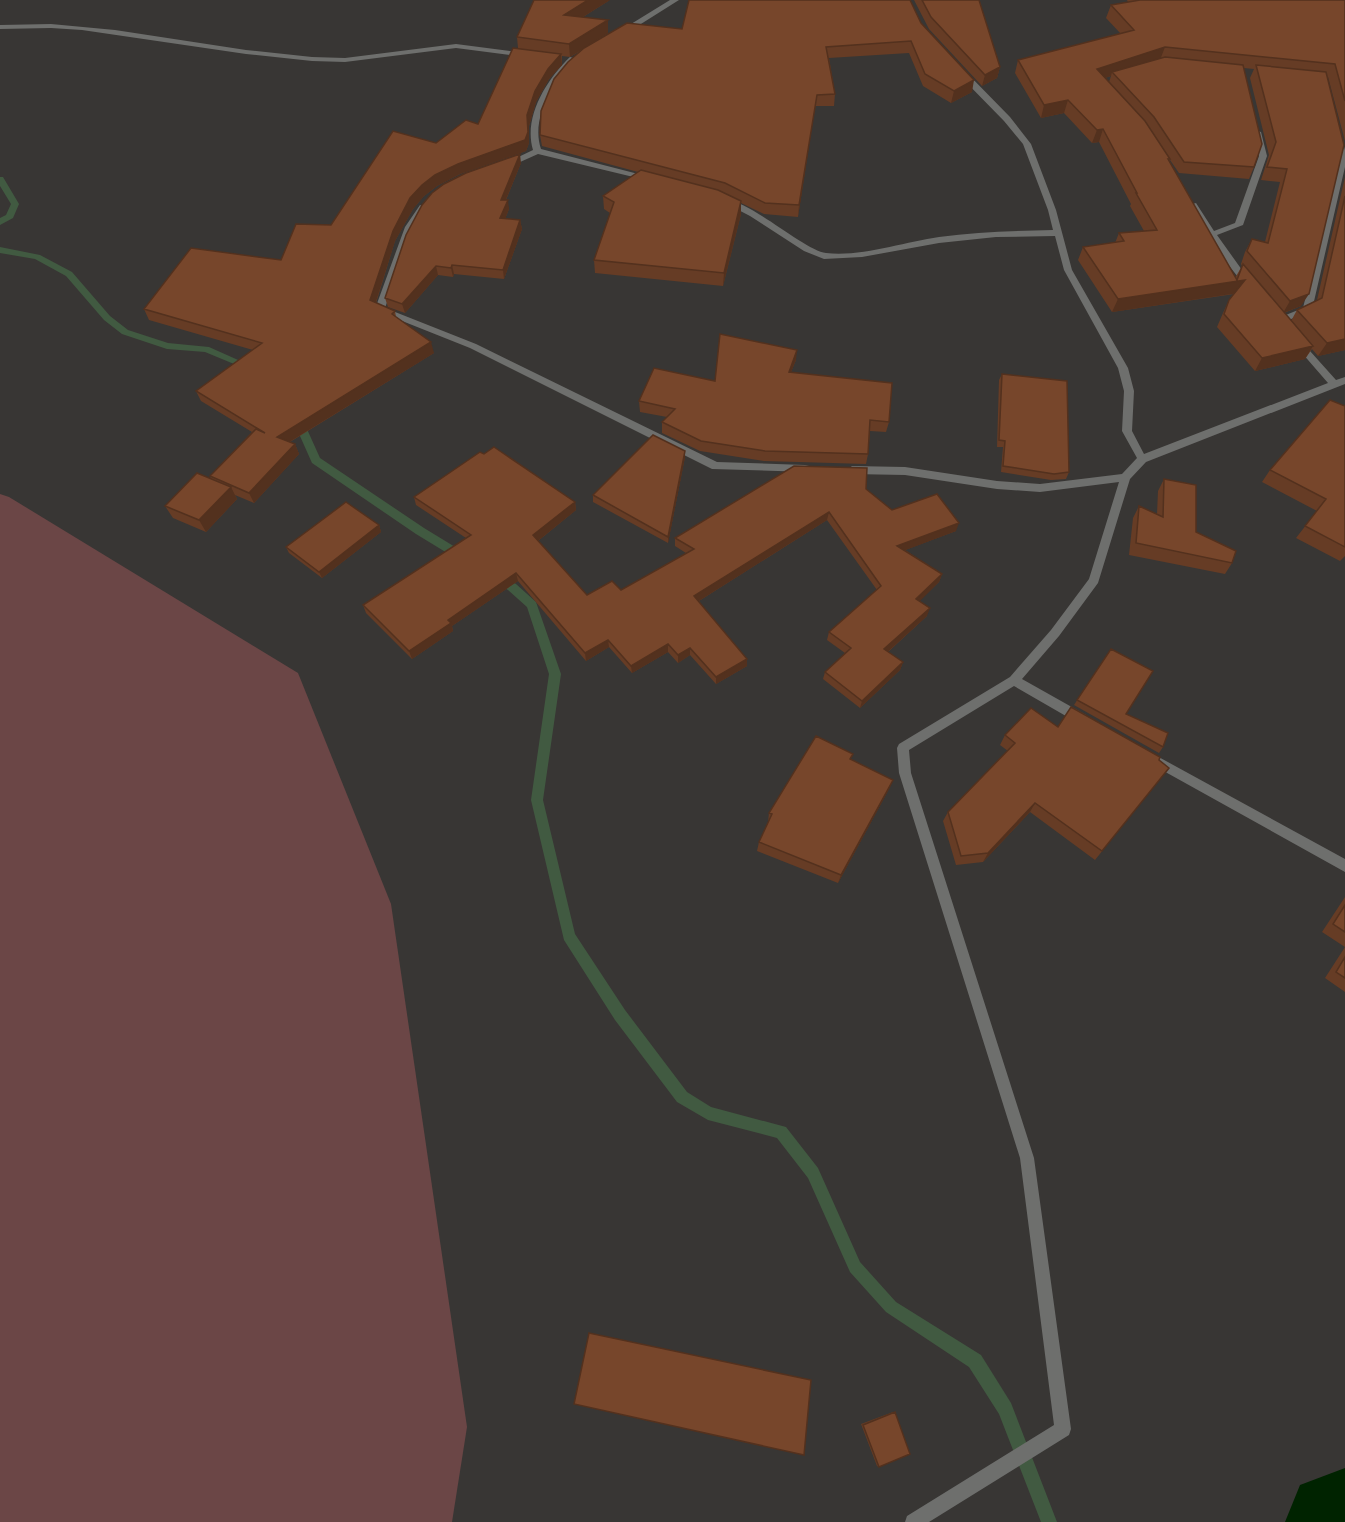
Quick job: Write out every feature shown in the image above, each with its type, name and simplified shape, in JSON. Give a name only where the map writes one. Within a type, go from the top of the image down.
[{"type":"street","points":[[618,34],[675,0]]},
{"type":"street","points":[[0,27],[81,28],[249,53],[326,60],[355,59],[456,46],[536,57]]},
{"type":"street","points":[[537,151],[534,145],[538,115],[554,78],[570,61],[580,56]]},
{"type":"street","points":[[559,59],[570,61]]},
{"type":"street","points":[[957,68],[1007,119],[1027,144],[1052,210],[1068,270],[1123,368],[1129,391],[1127,431],[1142,459]]},
{"type":"street","points":[[1212,234],[1239,225],[1263,156],[1255,125]]},
{"type":"street","points":[[1279,321],[1307,310],[1343,158],[1335,125]]},
{"type":"street","points":[[494,170],[537,151],[660,183]]},
{"type":"street","points":[[431,196],[409,227],[380,309],[473,346],[716,466],[818,469]]},
{"type":"street","points":[[1187,197],[1226,256],[1252,289]]},
{"type":"street","points":[[721,199],[753,214],[807,249],[824,256],[862,254],[939,240],[996,234],[1058,233]]},
{"type":"street","points":[[1272,313],[1287,330]]},
{"type":"street","points":[[1294,339],[1333,383]]},
{"type":"street","points":[[913,1522],[1063,1428],[1027,1158],[905,773],[903,748],[1014,680],[1055,633],[1094,580],[1125,477],[1142,459],[1345,380]]},
{"type":"street","points":[[840,470],[905,471],[997,485],[1040,488],[1125,477]]},
{"type":"street","points":[[1014,680],[1096,727]]},
{"type":"street","points":[[1148,756],[1345,866]]},
{"type":"shaded area","points":[[0,494],[9,497],[298,673],[391,904],[467,1427],[452,1522],[0,1522]]},
{"type":"building","points":[[534,0],[588,0],[564,15],[608,20],[569,44],[517,37]]},
{"type":"building","points":[[689,0],[910,0],[921,23],[974,80],[954,91],[925,74],[911,41],[826,47],[835,94],[817,95],[799,205],[765,203],[725,183],[540,135],[541,111],[554,79],[568,62],[584,48],[627,23],[682,29]]},
{"type":"building","points":[[922,0],[979,0],[1000,67],[985,75],[931,17]]},
{"type":"building","points":[[1140,0],[1345,0],[1345,101],[1335,64],[1165,47],[1097,69],[1145,121],[1170,159],[1168,159],[1237,280],[1243,264],[1313,346],[1262,358],[1224,314],[1229,300],[1245,280],[1118,299],[1083,247],[1124,241],[1119,233],[1157,230],[1103,129],[1097,130],[1068,100],[1044,105],[1018,60],[1134,30],[1111,5]]},
{"type":"building","points":[[513,48],[561,54],[548,69],[535,91],[527,115],[528,132],[525,140],[458,164],[435,175],[422,185],[410,198],[393,231],[370,300],[395,311],[392,314],[431,342],[277,437],[295,444],[249,493],[210,476],[256,429],[265,433],[196,391],[262,343],[144,309],[191,248],[281,260],[296,224],[331,225],[393,131],[436,143],[466,120],[478,124]]},
{"type":"building","points":[[1165,57],[1243,65],[1262,144],[1254,167],[1184,162],[1154,117],[1112,72]]},
{"type":"building","points":[[1256,65],[1326,72],[1344,145],[1309,294],[1290,301],[1247,251],[1252,239],[1268,243],[1287,169],[1267,167],[1276,142]]},
{"type":"building","points":[[520,154],[501,200],[508,200],[500,218],[520,220],[503,270],[452,265],[451,268],[436,266],[402,304],[385,298],[406,235],[422,205],[432,193],[466,173]]},
{"type":"building","points":[[641,170],[718,190],[741,201],[724,273],[594,260],[614,202],[603,196]]},
{"type":"building","points":[[1345,196],[1345,339],[1327,343],[1297,310],[1322,298]]},
{"type":"building","points":[[720,334],[797,350],[789,372],[892,383],[889,422],[870,420],[868,454],[765,451],[701,441],[662,422],[675,409],[639,401],[654,368],[715,381]]},
{"type":"building","points":[[1002,374],[1067,381],[1069,472],[1054,474],[1003,466],[1005,441],[999,440]]},
{"type":"building","points":[[1330,400],[1345,406],[1345,547],[1305,526],[1326,499],[1270,470]]},
{"type":"building","points":[[653,435],[685,451],[668,537],[593,495]]},
{"type":"building","points":[[494,447],[575,502],[533,535],[587,595],[612,581],[621,590],[694,549],[675,538],[794,466],[867,468],[866,489],[892,510],[937,494],[959,523],[897,546],[942,574],[916,599],[930,608],[884,649],[903,662],[862,701],[825,672],[851,648],[829,632],[881,586],[829,512],[694,596],[747,659],[716,677],[690,648],[678,655],[668,644],[631,666],[608,640],[585,653],[516,573],[448,620],[451,623],[409,651],[363,605],[471,535],[414,497],[480,452],[484,454]]},
{"type":"building","points":[[197,473],[231,487],[199,520],[165,506]]},
{"type":"building","points":[[1164,479],[1196,485],[1196,532],[1236,551],[1232,563],[1136,543],[1139,506],[1163,517]]},
{"type":"building","points":[[346,502],[379,525],[319,572],[286,547]]},
{"type":"building","points":[[1111,649],[1153,671],[1126,714],[1168,733],[1163,747],[1077,700]]},
{"type":"building","points":[[1071,707],[1160,757],[1159,760],[1169,768],[1102,851],[1035,803],[988,853],[961,856],[948,812],[1015,743],[1005,735],[1031,708],[1058,727]]},
{"type":"building","points":[[816,736],[853,754],[850,759],[893,780],[841,875],[759,842],[772,814],[769,813]]},
{"type":"building","points":[[1345,905],[1345,932],[1333,924]]},
{"type":"building","points":[[1345,957],[1345,978],[1336,972]]},
{"type":"building","points":[[589,1333],[811,1380],[804,1455],[574,1404]]},
{"type":"building","points":[[895,1412],[910,1454],[879,1467],[863,1425]]},
{"type":"waterway","points":[[0,179],[15,204],[10,216],[0,222]]},
{"type":"waterway","points":[[0,250],[37,257],[69,274],[107,318],[125,332],[167,346],[206,349],[251,368]]},
{"type":"waterway","points":[[297,418],[316,460],[461,556]]},
{"type":"waterway","points":[[496,578],[512,587],[532,605],[555,674],[537,800],[569,936],[620,1015],[682,1097],[708,1113],[781,1132],[813,1173],[855,1267],[891,1307],[975,1361],[1005,1409],[1049,1522]]},
{"type":"waterway","points":[[1337,1522],[1345,1520]]}]
